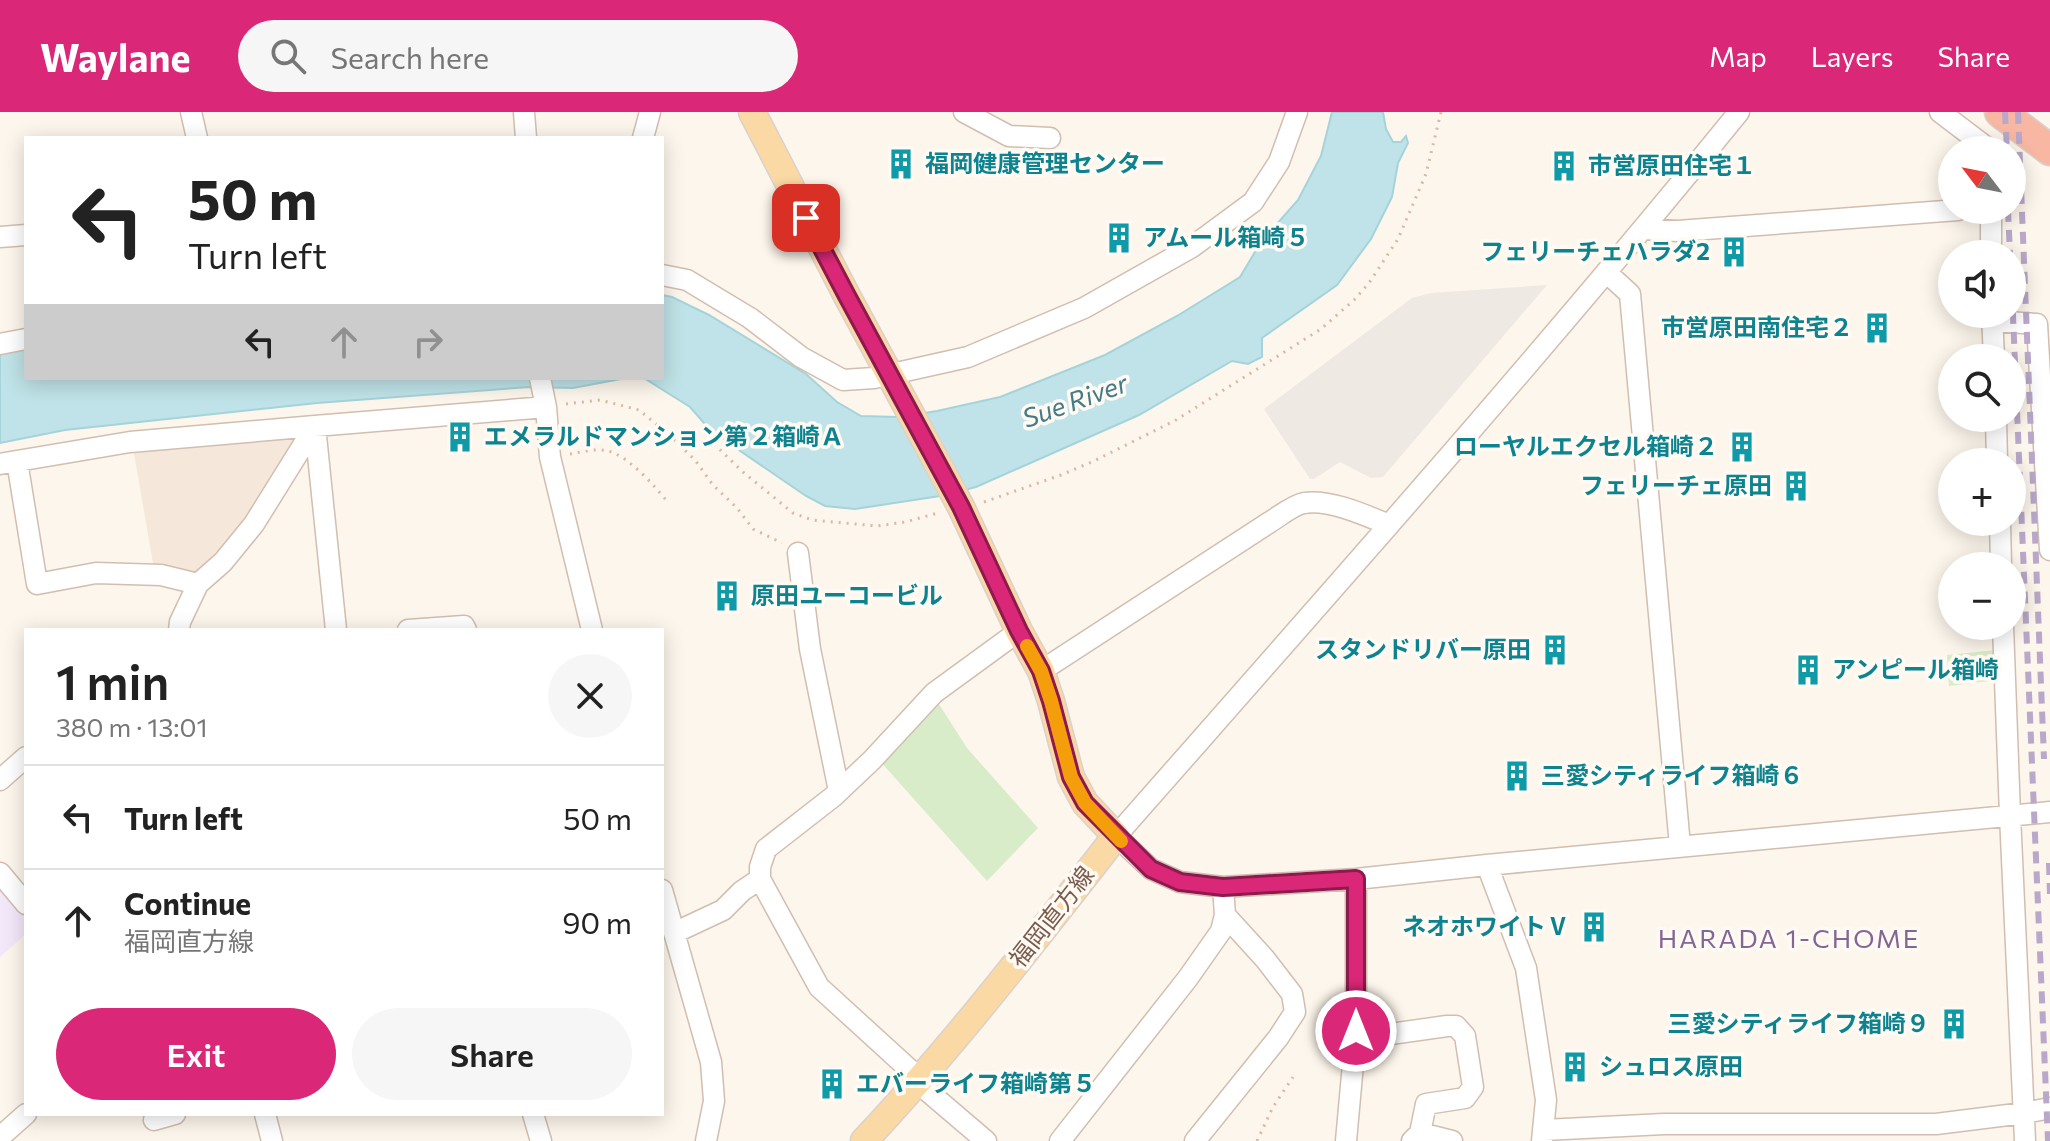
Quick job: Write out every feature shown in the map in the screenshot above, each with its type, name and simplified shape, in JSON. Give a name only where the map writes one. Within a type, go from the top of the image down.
[{"type":"highway","points":[[2000,112],[2050,150]]},
{"type":"main road","points":[[752,112],[961,507],[1041,671],[1071,777],[1085,803],[1116,836]]},
{"type":"main road","name":"福岡直方線","points":[[864,1141],[919,1082],[1031,946],[1116,836]]},
{"type":"street","points":[[191,112],[197,136]]},
{"type":"street","points":[[524,112],[526,136]]},
{"type":"street","points":[[644,136],[650,112]]},
{"type":"street","points":[[964,112],[1009,136],[1050,138]]},
{"type":"street","points":[[664,275],[687,280],[750,318],[801,357],[843,380],[874,378],[894,382],[968,357],[1084,308],[1192,247],[1253,202],[1279,162],[1297,112]]},
{"type":"street","points":[[1739,112],[1644,229],[1116,836],[1151,869],[1180,882],[1223,887],[1356,879],[2050,812]]},
{"type":"street","points":[[1940,112],[1972,136]]},
{"type":"street","points":[[1644,229],[1678,231],[1938,212]]},
{"type":"street","points":[[0,237],[24,235]]},
{"type":"street","points":[[1606,272],[1630,294],[1680,846]]},
{"type":"street","points":[[2026,323],[2037,324],[2050,550]]},
{"type":"street","points":[[0,344],[24,339]]},
{"type":"street","points":[[541,381],[550,457],[592,628]]},
{"type":"street","points":[[198,584],[161,575],[96,573],[37,584],[8,463],[130,442],[546,407]]},
{"type":"street","points":[[177,627],[198,584],[223,562],[254,524],[315,426]]},
{"type":"street","points":[[315,426],[336,628]]},
{"type":"street","points":[[1041,671],[1302,503],[1335,505],[1389,525]]},
{"type":"street","points":[[798,553],[810,649],[839,791]]},
{"type":"street","points":[[436,628],[465,628]]},
{"type":"street","points":[[986,1141],[819,987],[760,879],[760,867],[766,849],[839,791],[934,693],[1019,631]]},
{"type":"street","points":[[2004,640],[2025,1141]]},
{"type":"street","points":[[0,780],[24,759]]},
{"type":"street","points":[[1487,865],[1526,968],[1546,1100],[1543,1136],[1936,1124],[2050,1108]]},
{"type":"street","points":[[0,873],[24,902]]},
{"type":"street","points":[[674,933],[723,910],[760,879]]},
{"type":"street","points":[[1346,1141],[1355,1039],[1356,879]]},
{"type":"street","points":[[1060,1141],[1188,978],[1221,931],[1225,915],[1223,887]]},
{"type":"street","points":[[664,897],[711,1062],[714,1101],[706,1141]]},
{"type":"street","points":[[1195,1141],[1278,1038],[1295,1012],[1292,994],[1225,915]]},
{"type":"street","points":[[1355,1039],[1456,1026],[1465,1036],[1473,1087],[1465,1098],[1426,1104],[1416,1137],[1452,1141]]},
{"type":"street","points":[[0,1137],[24,1116]]},
{"type":"street","points":[[154,1120],[168,1116]]},
{"type":"street","points":[[266,1116],[272,1141]]},
{"type":"street","points":[[534,1116],[541,1141]]},
{"type":"path","points":[[714,444],[793,513],[812,520],[877,526],[905,522],[1027,488],[1094,461],[1176,420],[1321,329],[1354,300],[1398,239],[1426,174],[1441,112]]},
{"type":"path","points":[[546,407],[600,400],[639,410],[695,460],[753,529],[796,547],[798,553]]},
{"type":"path","points":[[550,457],[597,449],[611,451],[652,483],[666,500]]},
{"type":"path","points":[[1257,1141],[1273,1107],[1293,1077]]},
{"type":"shaded area","points":[[1547,285],[1383,477],[1371,478],[1340,462],[1310,479],[1264,409],[1412,298],[1431,293]]},
{"type":"shaded area","points":[[298,435],[225,549],[193,578],[154,569],[133,448]]},
{"type":"shaded area","points":[[0,882],[24,911],[24,936],[0,957]]},
{"type":"green space","points":[[1996,650],[1997,680],[1949,686],[1947,655]]},
{"type":"green space","points":[[937,701],[967,748],[1038,828],[987,881],[879,760]]},
{"type":"water","name":"Sue River","points":[[1332,112],[1383,112],[1386,129],[1393,142],[1401,142],[1406,136],[1408,143],[1398,163],[1392,197],[1371,239],[1337,285],[1262,338],[1262,357],[1248,364],[1232,361],[1139,415],[976,487],[940,496],[855,509],[825,506],[711,431],[690,407],[647,380],[664,380],[664,295],[709,315],[806,374],[837,402],[861,416],[898,417],[1000,397],[1105,355],[1240,277],[1261,242],[1298,200],[1321,156]]},
{"type":"water","points":[[24,345],[24,380],[615,380],[573,388],[529,387],[317,403],[65,430],[0,443],[0,349]]},
{"type":"railway","points":[[2005,112],[2006,136]]},
{"type":"railway","points":[[2018,112],[2044,759]]},
{"type":"railway","points":[[2009,224],[2009,240]]},
{"type":"railway","points":[[2014,328],[2048,1141]]},
{"type":"railway","points":[[2049,863],[2050,894]]},
{"type":"slow traffic","points":[[1027,646],[1041,671],[1071,777],[1085,803],[1121,841]]},
{"type":"place","name":"福岡健康管理センター","points":[[901,164]]},
{"type":"place","name":"市営原田住宅１","points":[[1564,166]]},
{"type":"place","name":"アムール箱崎５","points":[[1119,238]]},
{"type":"place","name":"フェリーチェハラダ2","points":[[1734,252]]},
{"type":"place","name":"市営原田南住宅２","points":[[1877,328]]},
{"type":"place","name":"エメラルドマンション第２箱崎Ａ","points":[[460,437]]},
{"type":"place","name":"ローヤルエクセル箱崎２","points":[[1742,447]]},
{"type":"place","name":"フェリーチェ原田","points":[[1796,486]]},
{"type":"place","name":"原田ユーコービル","points":[[727,596]]},
{"type":"place","name":"スタンドリバー原田","points":[[1555,650]]},
{"type":"place","name":"アンピール箱崎","points":[[1808,670]]},
{"type":"place","name":"三愛シティライフ箱崎６","points":[[1517,776]]},
{"type":"place","name":"ネオホワイトⅤ","points":[[1594,927]]},
{"type":"place","name":"三愛シティライフ箱崎９","points":[[1954,1024]]},
{"type":"place","name":"シュロス原田","points":[[1575,1067]]},
{"type":"place","name":"エバーライフ箱崎第５","points":[[832,1084]]},
{"type":"district","name":"HARADA 1-CHOME","points":[[1789,939]]},
{"type":"route","points":[[806,218],[961,507],[1041,671],[1071,777],[1085,803],[1151,869],[1180,882],[1223,887],[1356,879],[1356,1031]]}]
